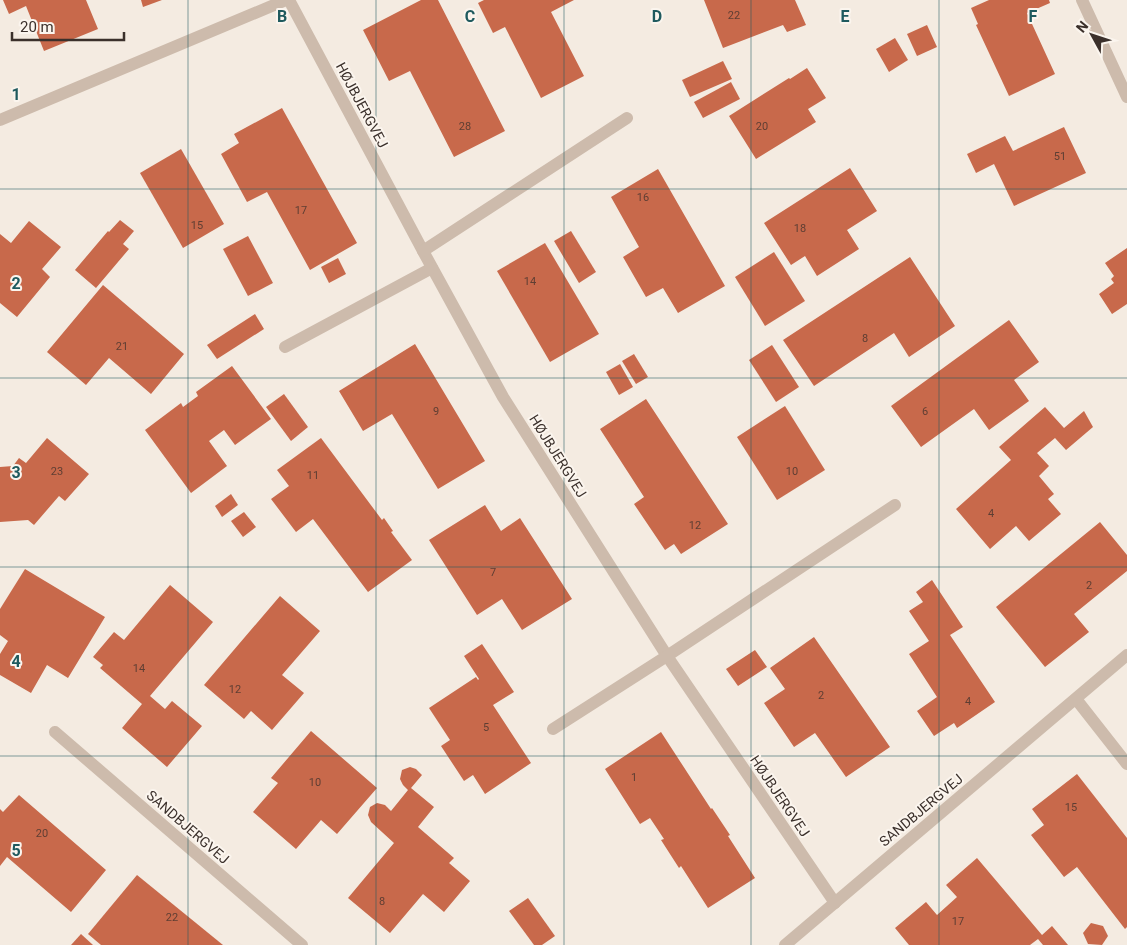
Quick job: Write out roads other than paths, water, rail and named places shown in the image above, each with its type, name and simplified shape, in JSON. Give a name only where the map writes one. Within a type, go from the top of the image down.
[{"type":"street","name":"HØJBJERGVEJ","points":[[0,120],[287,0],[503,397],[667,656],[834,903]]},
{"type":"street","points":[[1082,0],[1127,97]]},
{"type":"street","points":[[423,251],[627,118]]},
{"type":"street","points":[[285,348],[432,268]]},
{"type":"street","points":[[554,729],[895,504]]},
{"type":"street","name":"SANDBJERGVEJ","points":[[785,945],[1127,655]]},
{"type":"street","points":[[1076,699],[1127,764]]},
{"type":"street","name":"SANDBJERGVEJ","points":[[55,732],[302,945]]}]
